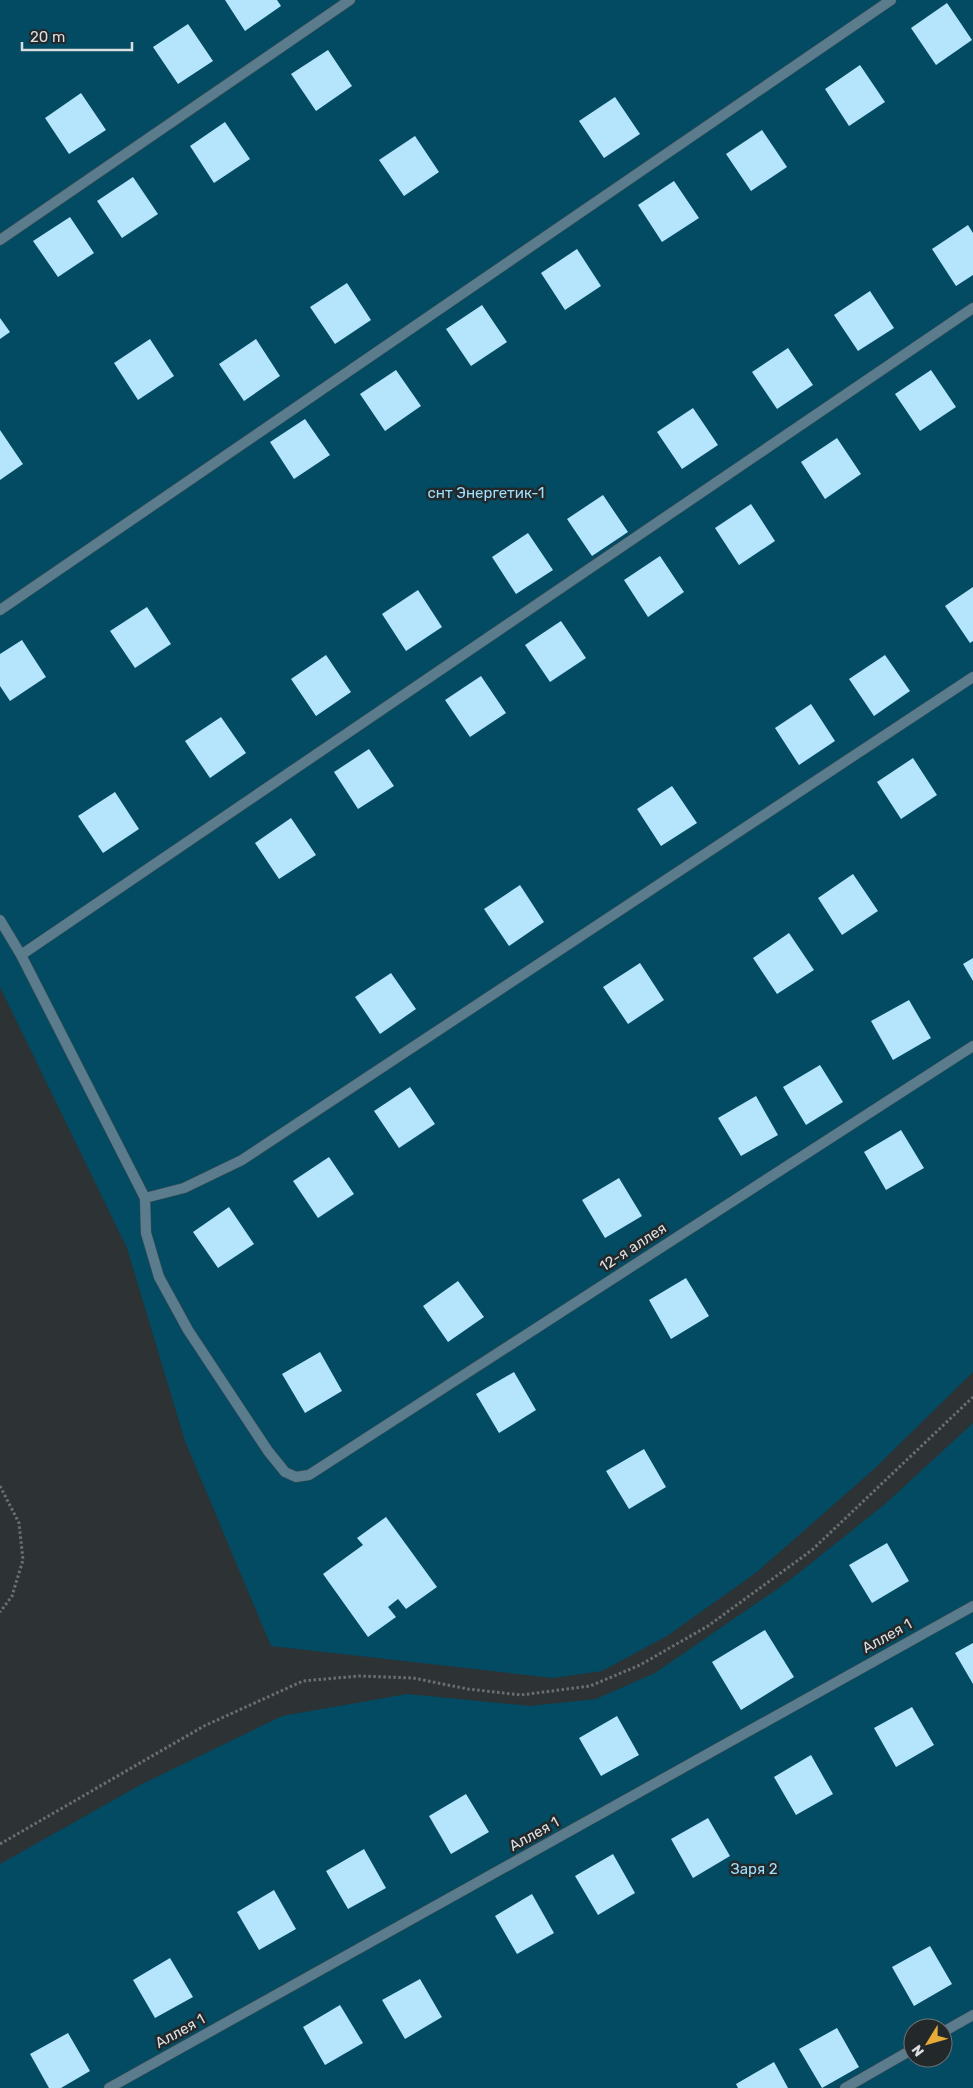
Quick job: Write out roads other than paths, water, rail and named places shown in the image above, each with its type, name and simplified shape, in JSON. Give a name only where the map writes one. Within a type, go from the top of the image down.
[{"type":"lane","points":[[0,240],[350,0]]},
{"type":"lane","points":[[0,610],[891,0]]},
{"type":"lane","points":[[21,956],[973,308]]},
{"type":"lane","points":[[0,920],[21,956],[145,1198],[184,1188],[242,1160],[973,677]]},
{"type":"lane","name":"12-я аллея","points":[[145,1198],[146,1233],[159,1277],[188,1330],[273,1458],[285,1472],[296,1477],[309,1475],[973,1046]]},
{"type":"lane","name":"Аллея 1","points":[[109,2088],[973,1606]]},
{"type":"lane","points":[[953,2027],[973,2016]]},
{"type":"lane","points":[[845,2088],[903,2055]]},
{"type":"park label","name":"снт Энергетик-1","points":[[486,493]]},
{"type":"park label","name":"Заря 2","points":[[754,1869]]}]
